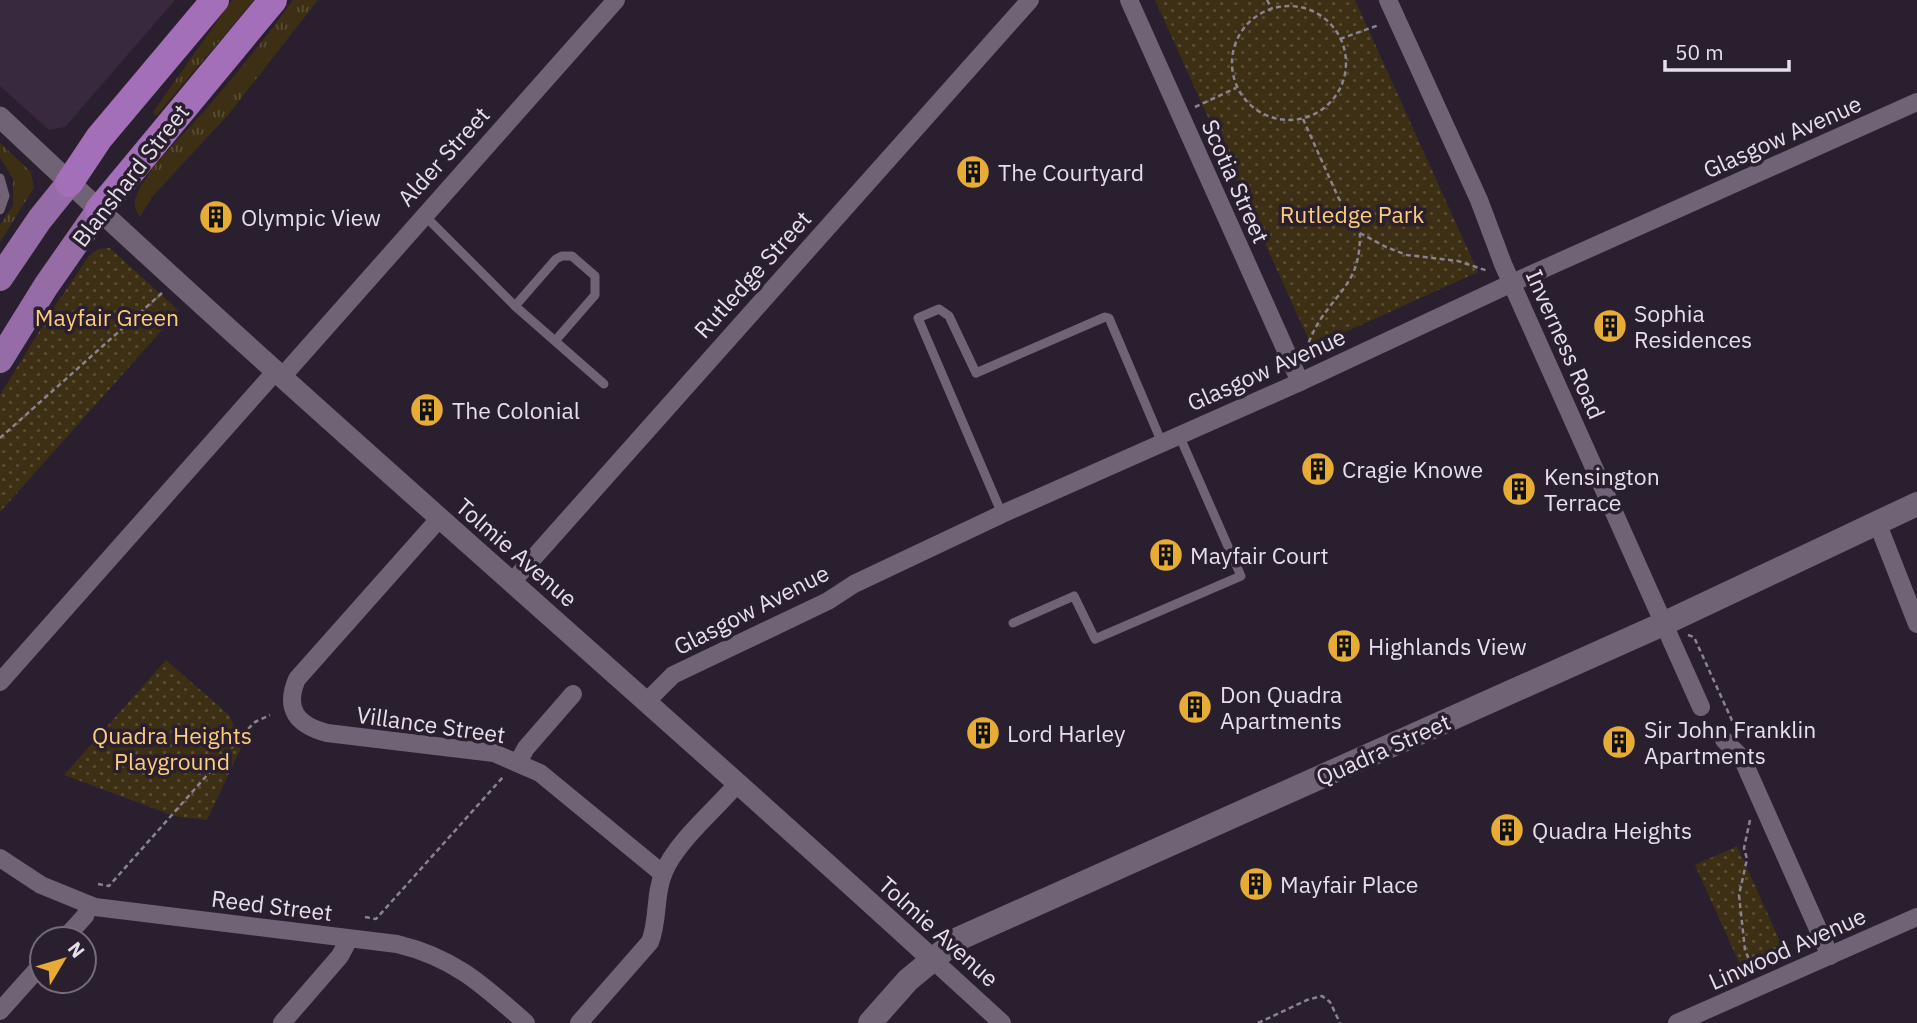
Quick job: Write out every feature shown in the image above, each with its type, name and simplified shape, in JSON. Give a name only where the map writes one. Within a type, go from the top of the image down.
[{"type":"highway","name":"Blanshard Street","points":[[69,183],[99,138],[215,0]]},
{"type":"highway","name":"Blanshard Street","points":[[99,211],[272,0]]},
{"type":"main road","name":"Blanshard Street","points":[[0,278],[40,219],[69,183]]},
{"type":"main road","name":"Blanshard Street","points":[[0,360],[46,286],[99,211]]},
{"type":"main road","name":"Quadra Street","points":[[870,1023],[908,980],[958,939],[1663,624],[1917,504]]},
{"type":"street","name":"Alder Street","points":[[0,682],[616,0]]},
{"type":"street","name":"Rutledge Street","points":[[512,582],[1030,0]]},
{"type":"street","name":"Scotia Street","points":[[1129,0],[1300,382]]},
{"type":"street","name":"Inverness Road","points":[[1388,0],[1479,200],[1512,283],[1701,707]]},
{"type":"street","name":"Glasgow Avenue","points":[[646,702],[673,675],[828,601],[854,584],[1002,514],[1917,102]]},
{"type":"street","name":"Tolmie Avenue","points":[[0,117],[278,375],[738,783],[1002,1023]]},
{"type":"street","name":"Villance Street","points":[[439,519],[297,679],[292,694],[292,705],[296,714],[305,725],[327,733],[494,753],[518,762],[540,772],[663,874]]},
{"type":"street","points":[[1877,522],[1917,624]]},
{"type":"street","points":[[518,762],[526,748],[573,694]]},
{"type":"street","points":[[1724,740],[1742,758],[1830,956]]},
{"type":"street","points":[[579,1023],[650,942],[663,874],[673,855],[738,783]]},
{"type":"street","name":"Reed Street","points":[[0,858],[41,885],[89,905],[143,914],[397,944],[426,951],[453,964],[526,1023]]},
{"type":"street","points":[[77,925],[85,916],[89,905]]},
{"type":"street","name":"Linwood Avenue","points":[[1677,1023],[1917,917]]},
{"type":"street","points":[[282,1023],[340,956],[349,939]]},
{"type":"street","points":[[0,1011],[28,980]]},
{"type":"lane","points":[[0,178],[5,196],[0,210]]},
{"type":"lane","points":[[423,215],[515,306],[604,384]]},
{"type":"lane","points":[[515,306],[556,259],[562,256],[572,256],[595,276],[595,295],[555,341]]},
{"type":"lane","points":[[1002,514],[916,320],[939,309],[949,316],[976,373],[1105,317],[1109,318],[1162,443]]},
{"type":"lane","points":[[1013,623],[1074,596],[1095,639],[1241,576],[1179,435]]},
{"type":"path","points":[[1267,0],[1272,9]]},
{"type":"path","points":[[1285,6],[1311,11],[1333,27],[1345,53],[1346,67],[1337,94],[1328,105],[1303,119],[1287,121],[1272,118],[1251,106],[1237,88],[1231,69],[1233,49],[1241,32],[1254,17],[1272,9],[1285,6]]},
{"type":"path","points":[[1340,39],[1379,25]]},
{"type":"path","points":[[1179,115],[1237,88]]},
{"type":"path","points":[[1303,119],[1338,197],[1360,233],[1407,255],[1458,261],[1488,271]]},
{"type":"path","points":[[1290,361],[1302,356],[1319,322],[1350,283],[1360,253],[1360,233]]},
{"type":"path","points":[[0,438],[175,281]]},
{"type":"path","points":[[1663,624],[1694,637],[1735,727],[1724,740]]},
{"type":"path","points":[[98,884],[109,886],[247,730],[255,722],[270,715]]},
{"type":"path","points":[[365,917],[376,919],[518,762]]},
{"type":"path","points":[[1753,970],[1745,950],[1739,895],[1754,786]]},
{"type":"path","points":[[1258,1023],[1307,1000],[1322,996],[1330,1002],[1340,1023]]},
{"type":"shaded area","points":[[0,0],[175,0],[65,127],[49,130],[0,86]]},
{"type":"green space","points":[[232,0],[254,0],[156,116],[153,112]]},
{"type":"green space","points":[[293,0],[318,0],[228,115],[152,197],[140,217],[135,207],[135,199],[147,176],[235,75]]},
{"type":"green space","name":"Rutledge Park","points":[[1155,0],[1355,0],[1478,272],[1312,347]]},
{"type":"green space","points":[[0,143],[31,172],[34,188],[0,242],[0,225],[13,205],[13,179],[0,157]]},
{"type":"green space","name":"Mayfair Green","points":[[110,248],[179,311],[0,512],[0,395],[89,256],[98,249]]},
{"type":"green space","name":"Quadra Heights Playground","points":[[166,660],[230,716],[241,748],[207,820],[174,816],[64,775]]},
{"type":"green space","points":[[1737,846],[1784,950],[1742,969],[1695,865]]},
{"type":"place","name":"The Courtyard","points":[[973,172]]},
{"type":"place","name":"Olympic View","points":[[216,217]]},
{"type":"place","name":"Sophia Residences","points":[[1610,326]]},
{"type":"place","name":"The Colonial","points":[[427,410]]},
{"type":"place","name":"Cragie Knowe","points":[[1318,469]]},
{"type":"place","name":"Kensington Terrace","points":[[1519,489]]},
{"type":"place","name":"Mayfair Court","points":[[1166,555]]},
{"type":"place","name":"Highlands View","points":[[1344,646]]},
{"type":"place","name":"Don Quadra Apartments","points":[[1195,707]]},
{"type":"place","name":"Lord Harley","points":[[983,733]]},
{"type":"place","name":"Sir John Franklin Apartments","points":[[1619,742]]},
{"type":"place","name":"Quadra Heights","points":[[1507,830]]},
{"type":"place","name":"Mayfair Place","points":[[1256,884]]}]
